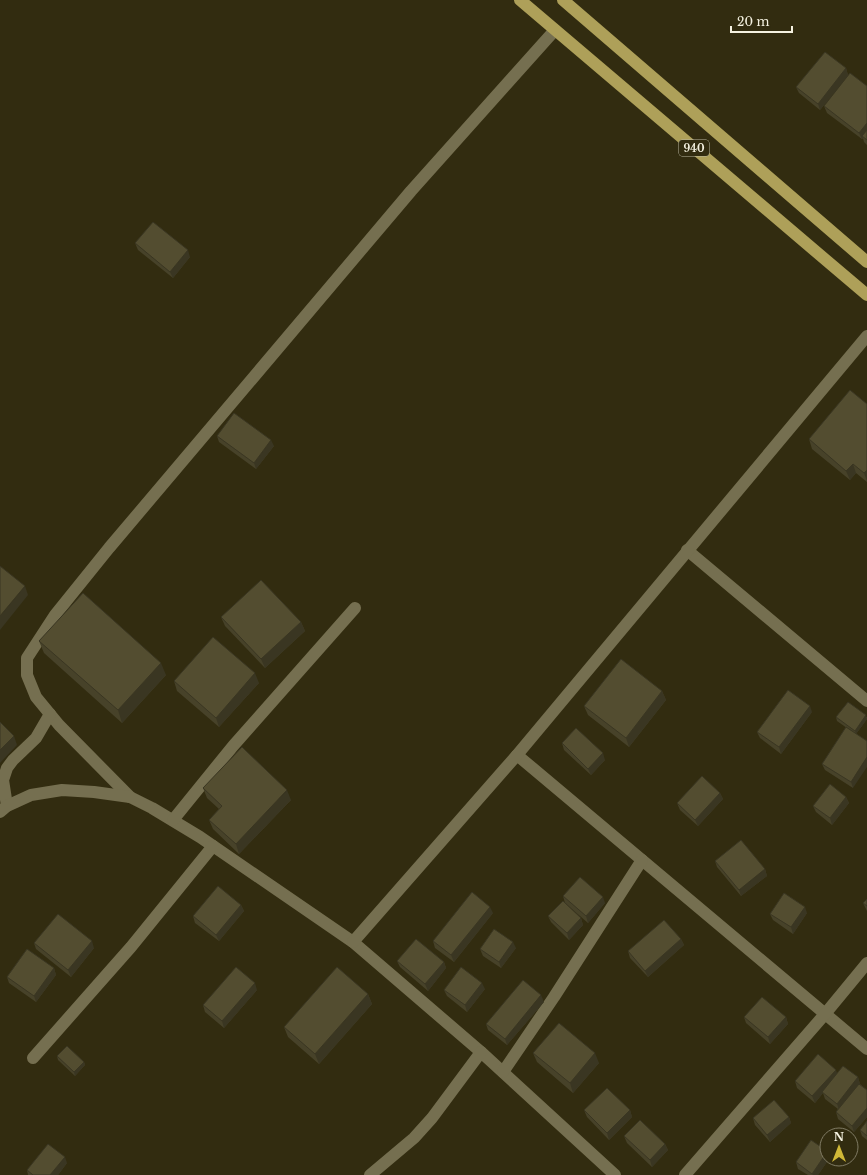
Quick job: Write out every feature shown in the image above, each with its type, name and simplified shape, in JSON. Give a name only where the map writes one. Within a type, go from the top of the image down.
[{"type":"highway","name":"940","points":[[520,0],[867,295]]},
{"type":"highway","name":"940","points":[[563,0],[867,262]]},
{"type":"street","points":[[555,30],[411,191],[114,542],[55,615],[27,658],[26,665],[27,675],[36,697],[59,726],[130,797],[173,820],[213,846],[353,942],[481,1052],[615,1175]]},
{"type":"street","points":[[353,942],[517,755],[867,336]]},
{"type":"street","points":[[687,550],[867,700]]},
{"type":"street","points":[[173,820],[233,746],[355,608]]},
{"type":"street","points":[[50,714],[36,738],[13,760],[7,768],[3,780],[4,809],[31,795],[62,790],[94,792],[130,797]]},
{"type":"street","points":[[517,755],[867,1049]]},
{"type":"street","points":[[33,1058],[131,946],[213,846]]},
{"type":"street","points":[[503,1072],[554,997],[642,860]]},
{"type":"street","points":[[685,1175],[826,1014],[867,963]]},
{"type":"street","points":[[370,1175],[414,1138],[432,1118],[481,1052]]},
{"type":"building","points":[[825,52],[846,68],[818,104],[796,87]]},
{"type":"building","points":[[850,73],[867,86],[867,123],[859,133],[824,106]]},
{"type":"building","points":[[867,130],[867,140],[862,136]]},
{"type":"building","points":[[153,222],[188,250],[170,272],[135,243]]},
{"type":"building","points":[[850,390],[867,404],[867,470],[864,473],[853,464],[846,471],[809,439]]},
{"type":"building","points":[[234,413],[271,440],[254,463],[217,436]]},
{"type":"building","points":[[0,566],[25,586],[0,616]]},
{"type":"building","points":[[261,580],[301,622],[261,659],[221,617]]},
{"type":"building","points":[[83,593],[161,663],[118,710],[39,641]]},
{"type":"building","points":[[213,637],[255,673],[216,718],[174,681]]},
{"type":"building","points":[[621,659],[662,691],[626,738],[584,706]]},
{"type":"building","points":[[788,690],[810,706],[779,747],[757,732]]},
{"type":"building","points":[[848,702],[866,715],[855,731],[836,717]]},
{"type":"building","points":[[0,722],[14,736],[0,750]]},
{"type":"building","points":[[846,727],[867,741],[867,757],[851,782],[822,764]]},
{"type":"building","points":[[576,728],[603,753],[588,769],[562,743]]},
{"type":"building","points":[[242,747],[287,790],[236,844],[209,820],[222,806],[203,788]]},
{"type":"building","points":[[702,776],[720,793],[695,820],[677,803]]},
{"type":"building","points":[[830,784],[846,797],[830,818],[813,806]]},
{"type":"building","points":[[741,840],[765,869],[739,890],[715,861]]},
{"type":"building","points":[[580,877],[603,897],[586,916],[563,896]]},
{"type":"building","points":[[218,886],[241,905],[216,935],[193,916]]},
{"type":"building","points":[[472,892],[490,907],[451,955],[433,941]]},
{"type":"building","points":[[784,893],[805,907],[791,927],[770,914]]},
{"type":"building","points":[[867,899],[867,906],[863,903]]},
{"type":"building","points":[[563,901],[581,918],[567,933],[548,916]]},
{"type":"building","points":[[58,914],[92,941],[68,970],[34,943]]},
{"type":"building","points":[[664,920],[681,939],[645,971],[628,951]]},
{"type":"building","points":[[494,929],[513,942],[499,962],[480,949]]},
{"type":"building","points":[[416,939],[444,962],[425,984],[397,961]]},
{"type":"building","points":[[27,949],[54,968],[34,996],[7,977]]},
{"type":"building","points":[[236,967],[255,983],[222,1021],[203,1005]]},
{"type":"building","points":[[337,967],[368,994],[315,1054],[284,1027]]},
{"type":"building","points":[[461,967],[482,983],[465,1005],[444,990]]},
{"type":"building","points":[[523,980],[541,995],[505,1039],[486,1024]]},
{"type":"building","points":[[762,997],[786,1017],[768,1037],[744,1017]]},
{"type":"building","points":[[559,1023],[595,1053],[570,1083],[533,1053]]},
{"type":"building","points":[[67,1046],[84,1062],[74,1072],[57,1056]]},
{"type":"building","points":[[818,1054],[836,1070],[812,1096],[795,1081]]},
{"type":"building","points":[[843,1066],[858,1077],[837,1104],[822,1092]]},
{"type":"building","points":[[859,1084],[867,1090],[867,1108],[852,1126],[836,1112]]},
{"type":"building","points":[[607,1088],[630,1110],[607,1133],[584,1110]]},
{"type":"building","points":[[774,1100],[789,1117],[767,1135],[753,1118]]},
{"type":"building","points":[[640,1120],[665,1144],[650,1160],[624,1136]]},
{"type":"building","points":[[867,1121],[867,1136],[860,1130]]},
{"type":"building","points":[[811,1140],[819,1146],[819,1164],[812,1174],[796,1162]]},
{"type":"building","points":[[48,1144],[65,1157],[50,1175],[33,1175],[27,1170]]}]
